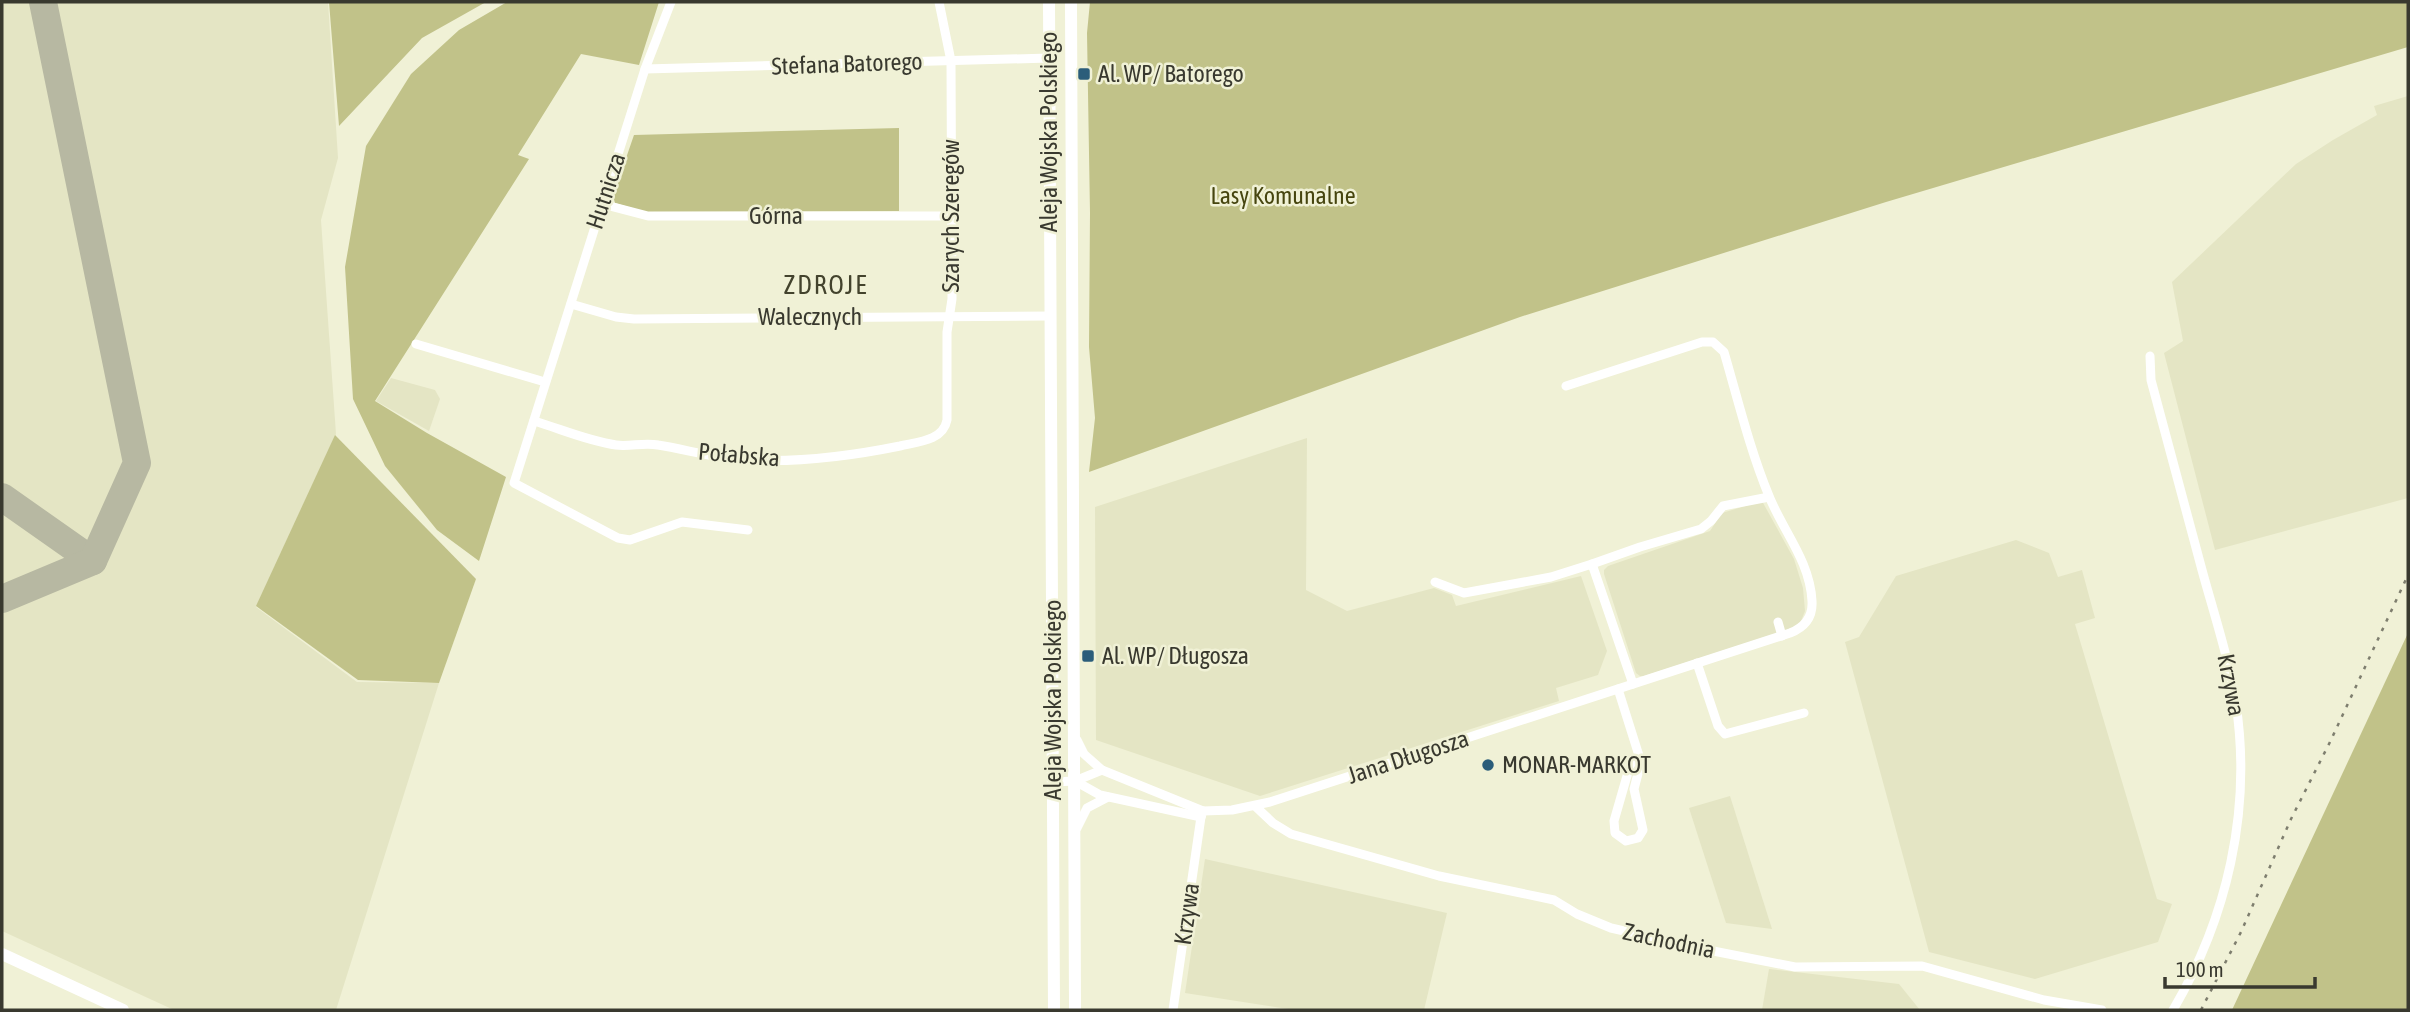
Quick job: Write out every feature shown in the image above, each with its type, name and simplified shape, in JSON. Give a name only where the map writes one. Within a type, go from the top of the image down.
[{"type":"main road","name":"Aleja Wojska Polskiego","points":[[1049,2],[1054,1010]]},
{"type":"main road","name":"Aleja Wojska Polskiego","points":[[1071,2],[1075,1010]]},
{"type":"main road","points":[[1051,389],[1072,389]]},
{"type":"main road","points":[[1054,941],[1075,942]]},
{"type":"main road","points":[[2,954],[122,1010]]},
{"type":"street","name":"Hutnicza","points":[[671,2],[645,69],[514,482],[618,538],[630,540],[682,522],[748,530]]},
{"type":"street","name":"Szarych Szeregów","points":[[939,2],[951,61],[951,316],[947,332],[947,420],[944,431]]},
{"type":"street","name":"Stefana Batorego","points":[[645,69],[1049,58]]},
{"type":"street","name":"Górna","points":[[602,204],[648,216],[952,216]]},
{"type":"street","name":"Walecznych","points":[[571,304],[616,317],[634,319],[1051,316]]},
{"type":"street","name":"Jana Długosza","points":[[1202,814],[1255,806],[1782,636],[1800,629],[1806,623],[1812,598],[1800,555],[1769,497],[1724,352],[1713,342],[1702,342],[1566,386]]},
{"type":"street","points":[[416,344],[545,382]]},
{"type":"street","name":"Krzywa","points":[[2150,356],[2151,380],[2231,674],[2239,724],[2241,771],[2236,842],[2229,877],[2209,938],[2189,983],[2173,1010]]},
{"type":"street","name":"Połabska","points":[[534,421],[614,445],[654,444],[717,457],[772,461],[822,459],[862,453],[920,442],[936,437],[944,431]]},
{"type":"street","points":[[1435,582],[1464,593],[1551,577],[1701,529],[1723,506],[1769,497]]},
{"type":"street","points":[[1592,565],[1633,684]]},
{"type":"street","points":[[1778,622],[1782,636]]},
{"type":"street","points":[[1697,663],[1718,726],[1725,734],[1804,713]]},
{"type":"street","points":[[1618,689],[1641,762],[1633,789],[1643,830],[1638,838],[1626,841],[1615,833],[1614,821],[1631,762],[1641,762]]},
{"type":"street","points":[[1074,728],[1080,748],[1088,759],[1102,770],[1202,814]]},
{"type":"street","points":[[1053,782],[1075,781],[1102,770]]},
{"type":"street","points":[[1075,781],[1088,790],[1108,797],[1202,814]]},
{"type":"street","points":[[1075,837],[1087,808],[1108,797]]},
{"type":"street","name":"Zachodnia","points":[[1255,806],[1273,823],[1291,834],[1439,876],[1554,901],[1611,928],[1795,967],[1922,966],[2044,1000],[2102,1010]]},
{"type":"street","name":"Krzywa","points":[[1173,1010],[1202,814]]},
{"type":"shaded area","points":[[2,2],[328,2],[338,158],[321,220],[336,434],[256,607],[357,682],[439,683],[336,1010],[174,1010],[2,931]]},
{"type":"shaded area","points":[[2408,96],[2408,498],[2215,550],[2164,353],[2183,341],[2172,282],[2296,164],[2377,115],[2374,106]]},
{"type":"shaded area","points":[[391,378],[435,390],[440,399],[429,431],[376,401]]},
{"type":"shaded area","points":[[1307,438],[1306,590],[1347,611],[1434,588],[1452,595],[1456,606],[1581,576],[1607,651],[1598,675],[1556,688],[1559,701],[1260,796],[1096,740],[1095,507]]},
{"type":"shaded area","points":[[1762,501],[1794,559],[1803,588],[1805,611],[1799,626],[1640,676],[1636,673],[1604,570],[1608,566],[1710,531],[1722,513]]},
{"type":"shaded area","points":[[2016,540],[2049,553],[2058,577],[2082,570],[2095,618],[2075,624],[2157,899],[2172,904],[2158,942],[2035,979],[1929,952],[1845,642],[1859,637],[1896,576]]},
{"type":"shaded area","points":[[1730,796],[1772,929],[1726,923],[1689,808]]},
{"type":"shaded area","points":[[1205,859],[1447,913],[1424,1010],[1295,1010],[1185,993]]},
{"type":"shaded area","points":[[1769,969],[1899,984],[1920,1010],[1762,1010]]},
{"type":"green space","points":[[329,2],[486,2],[422,38],[339,126]]},
{"type":"green space","points":[[507,2],[659,2],[639,65],[581,54],[518,155],[529,159],[375,401],[506,477],[479,561],[437,530],[385,466],[353,399],[345,267],[366,146],[411,74],[459,30]]},
{"type":"green space","name":"Lasy Komunalne","points":[[1090,2],[2408,2],[2408,47],[1886,202],[1520,317],[1089,472],[1095,418],[1089,347],[1087,33]]},
{"type":"green space","points":[[899,128],[899,211],[645,212],[615,203],[613,196],[634,135]]},
{"type":"green space","points":[[335,435],[476,579],[439,683],[358,680],[256,606]]},
{"type":"green space","points":[[2408,633],[2408,1010],[2232,1010]]},
{"type":"taxiway","points":[[2,599],[93,561],[137,463],[43,2]]},
{"type":"taxiway","points":[[2,497],[93,561]]},
{"type":"railway","points":[[2201,1010],[2241,932],[2291,819],[2408,575]]},
{"type":"place","name":"Al. WP/ Batorego","points":[[1084,74]]},
{"type":"place","name":"Al. WP/ Długosza","points":[[1088,656]]},
{"type":"place","name":"MONAR-MARKOT","points":[[1488,765]]},
{"type":"district","name":"ZDROJE","points":[[826,285]]}]
